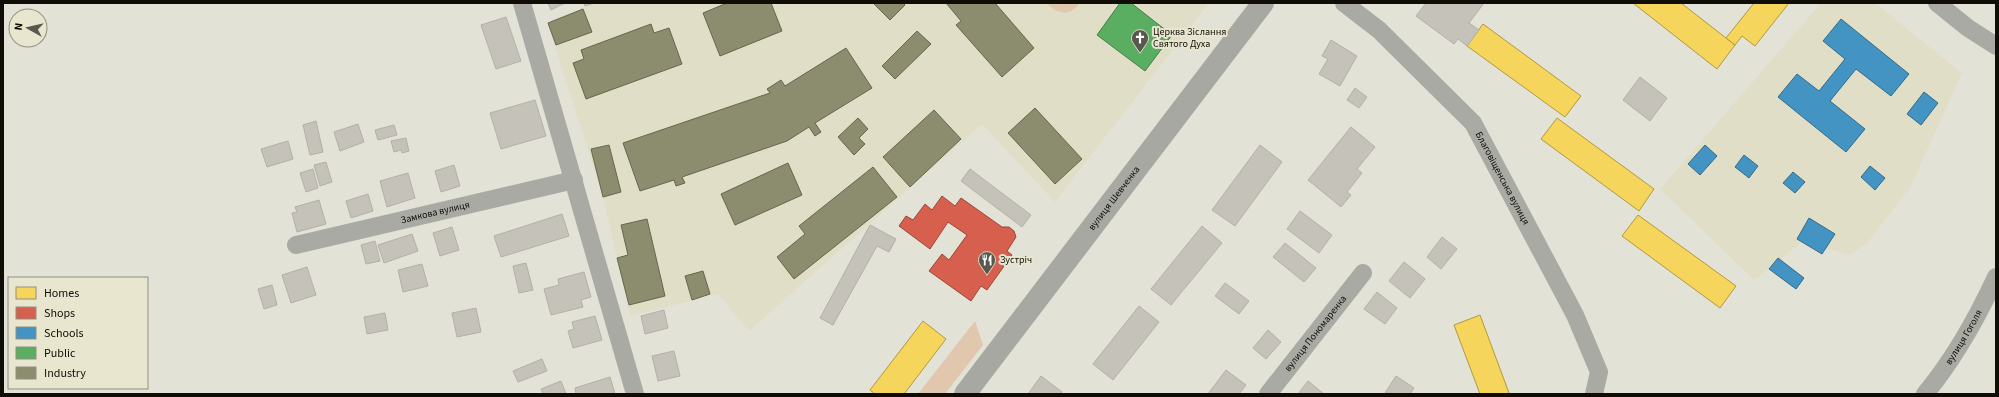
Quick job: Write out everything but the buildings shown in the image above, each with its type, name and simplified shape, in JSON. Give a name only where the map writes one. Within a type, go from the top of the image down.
[{"type":"main road","name":"вулиця Шевченка","points":[[964,394],[1264,3]]},
{"type":"street","points":[[522,3],[635,394]]},
{"type":"street","name":"Благовіщенська вулиця","points":[[1344,3],[1379,30],[1473,123],[1575,315],[1599,372],[1594,394]]},
{"type":"street","points":[[1937,3],[1968,28],[1996,46]]},
{"type":"street","name":"Замкова вулиця","points":[[296,245],[574,180]]},
{"type":"street","name":"вулиця Пономаренка","points":[[1268,394],[1364,273]]},
{"type":"street","name":"вулиця Гоголя","points":[[1925,394],[1942,373],[1986,299],[1996,277]]},
{"type":"shaded area","points":[[595,3],[1209,3],[1055,202],[982,124],[749,331],[718,294],[630,316],[603,197],[547,22]]},
{"type":"shaded area","points":[[1047,3],[1079,3],[1068,12],[1059,12],[1050,7]]},
{"type":"shaded area","points":[[1821,3],[1875,3],[1962,73],[1911,186],[1869,241],[1850,255],[1802,242],[1754,280],[1660,189]]},
{"type":"shaded area","points":[[975,321],[983,345],[945,394],[918,394]]},
{"type":"place","name":"Церква Зіслання Святого Духа","points":[[1140,53]]},
{"type":"place","name":"Зустріч","points":[[987,275]]}]
